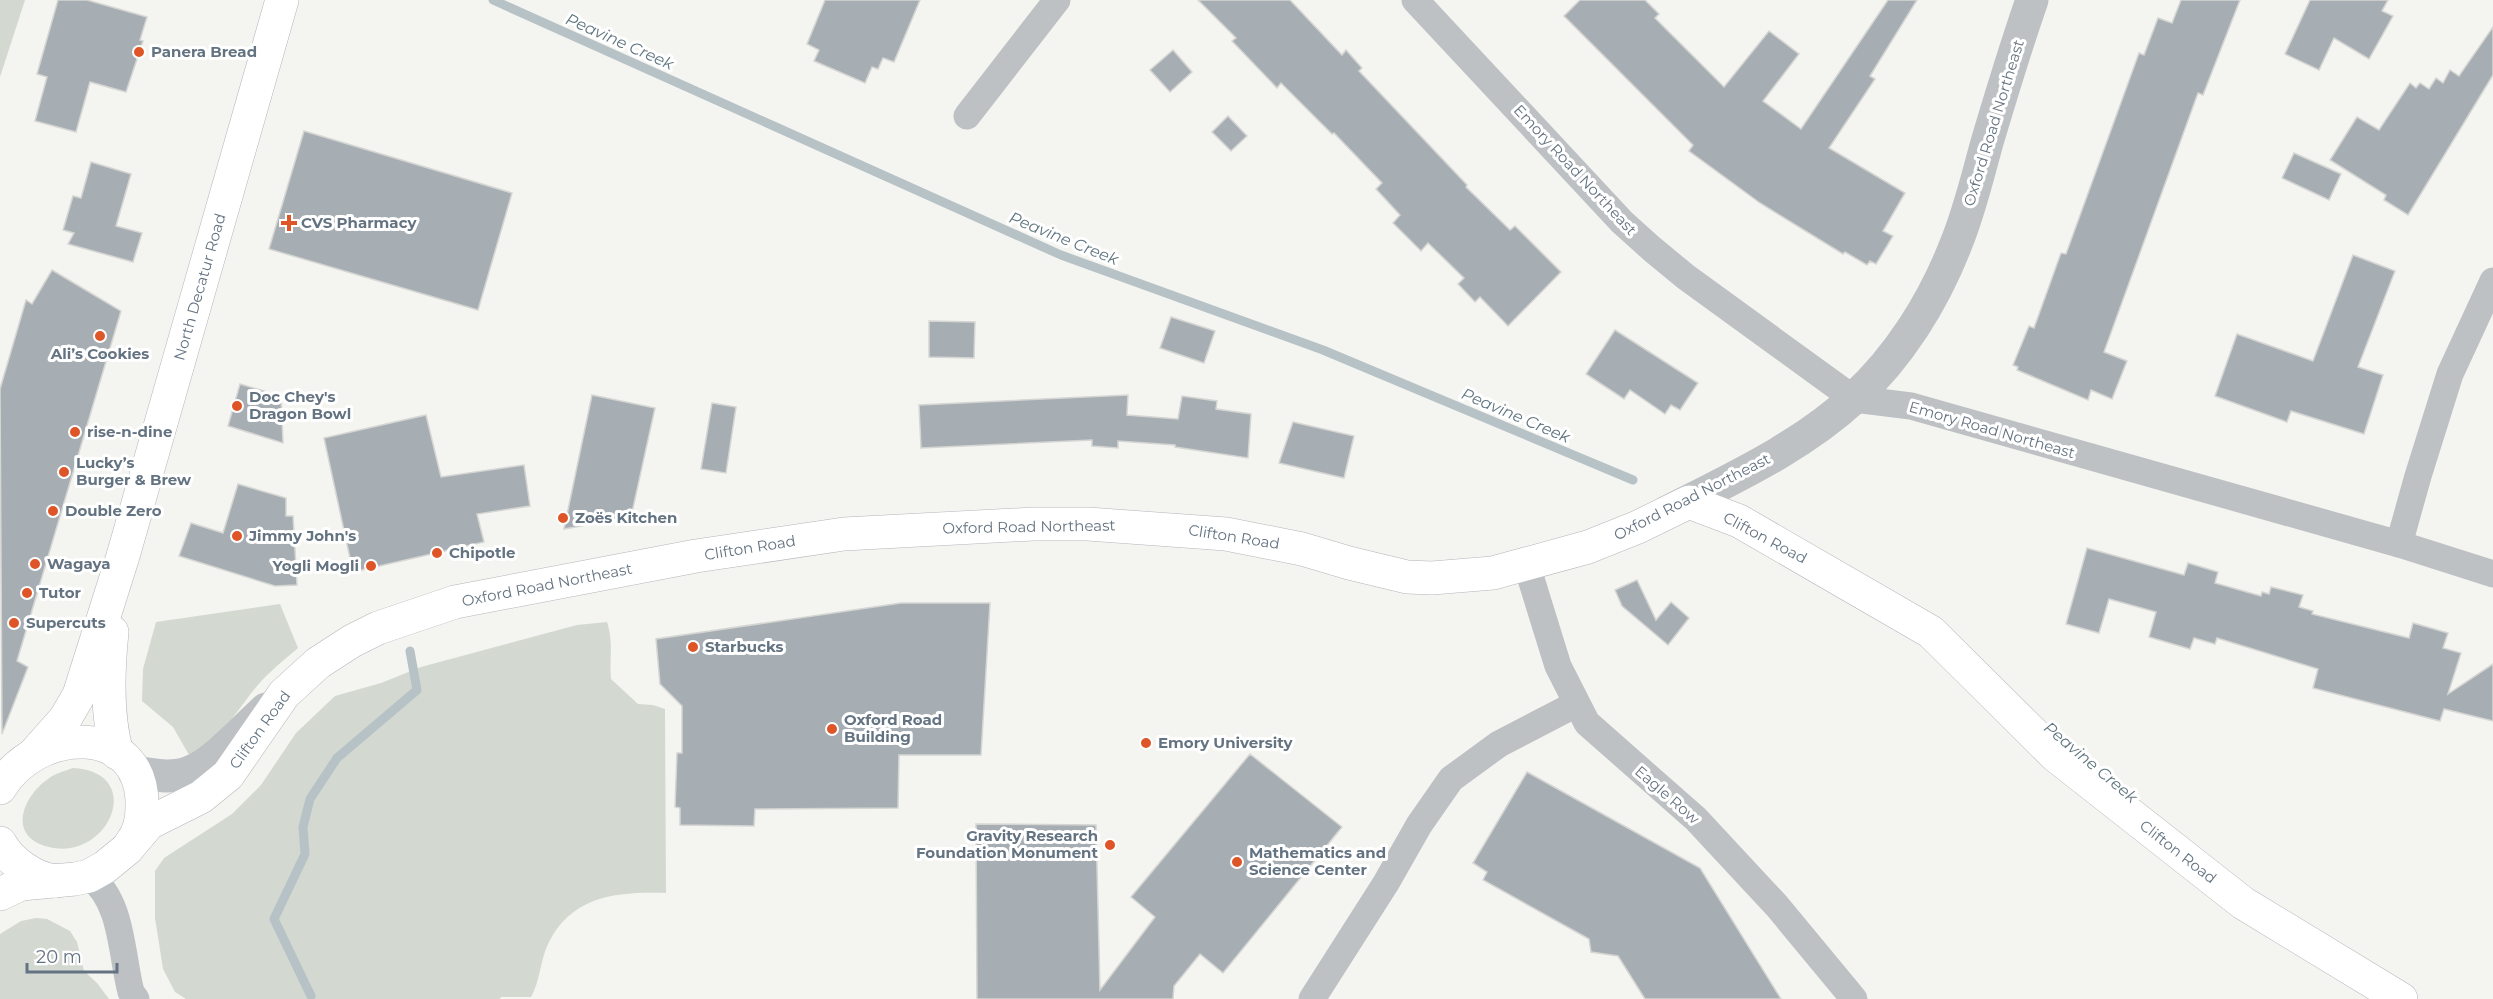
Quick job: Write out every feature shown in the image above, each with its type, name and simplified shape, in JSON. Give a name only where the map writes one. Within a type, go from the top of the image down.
[{"type":"main road","name":"North Decatur Road","points":[[11,772],[66,719],[79,695],[118,573],[282,0]]},
{"type":"main road","name":"Clifton Road","points":[[1638,527],[1689,502],[1739,521],[1932,632],[2056,756],[2234,896],[2402,999]]},
{"type":"main road","points":[[856,534],[1033,524]]},
{"type":"main road","points":[[1527,566],[1588,547]]},
{"type":"main road","name":"North Decatur Road","points":[[118,573],[109,659],[113,737],[141,787],[142,817],[136,837]]},
{"type":"main road","points":[[1432,578],[1493,573]]},
{"type":"main road","points":[[11,772],[62,744],[81,741],[102,745],[126,762]]},
{"type":"main road","points":[[0,894],[21,884],[51,880],[63,881],[89,876],[118,858],[136,837]]},
{"type":"main road","points":[[0,843],[13,860],[30,872],[51,880]]},
{"type":"street","points":[[967,116],[1057,0]]},
{"type":"street","name":"Emory Road Northeast","points":[[1415,0],[1622,222],[1686,277],[1854,399],[1911,406],[2399,544],[2493,574]]},
{"type":"street","name":"Oxford Road Northeast","points":[[1588,547],[1638,527],[1787,448],[1854,399],[1882,368],[1908,333],[1942,276],[1968,209],[2012,57],[2032,0]]},
{"type":"street","points":[[2399,544],[2450,374],[2493,281]]},
{"type":"street","name":"Oxford Road Northeast","points":[[1033,524],[1120,526],[1226,534],[1302,549],[1389,573],[1432,578]]},
{"type":"street","name":"Oxford Road Northeast","points":[[126,762],[168,776],[190,772],[213,757],[318,663],[352,641],[395,622],[456,602],[696,556],[856,534]]},
{"type":"street","points":[[1493,573],[1527,566]]},
{"type":"street","name":"Eagle Row","points":[[1527,566],[1558,666],[1587,723],[1696,819],[1777,906],[1854,999]]},
{"type":"street","name":"Oxford Road Northeast","points":[[136,837],[157,818],[201,797],[228,775],[284,694]]},
{"type":"street","points":[[1312,999],[1386,883],[1419,825],[1451,779],[1499,744],[1576,704]]},
{"type":"street","points":[[89,876],[99,883],[112,905],[131,992],[136,999]]},
{"type":"shaded area","points":[[0,0],[25,0],[0,77]]},
{"type":"shaded area","points":[[280,604],[298,648],[262,681],[227,725],[211,741],[189,755],[173,727],[142,701],[143,669],[156,622]]},
{"type":"shaded area","points":[[607,622],[611,644],[611,679],[638,704],[665,709],[666,893],[613,896],[583,906],[570,915],[548,944],[531,997],[501,997],[500,999],[186,999],[175,992],[163,969],[155,918],[155,871],[164,858],[232,814],[261,785],[296,733],[335,696],[381,683],[421,667],[577,625]]},
{"type":"shaded area","points":[[73,768],[96,773],[109,784],[114,799],[111,815],[102,830],[88,842],[70,848],[49,847],[36,842],[27,835],[23,826],[23,816],[31,796],[48,779]]},
{"type":"shaded area","points":[[36,918],[47,919],[70,931],[77,942],[84,971],[109,999],[0,999],[0,934],[21,921]]},
{"type":"building","points":[[58,0],[87,0],[147,17],[140,40],[143,41],[126,92],[90,82],[76,132],[35,121],[47,77],[37,74]]},
{"type":"building","points":[[825,0],[920,0],[894,62],[883,58],[878,69],[872,67],[865,83],[814,61],[819,50],[807,44]]},
{"type":"building","points":[[1198,0],[1290,0],[1342,55],[1346,50],[1362,68],[1359,71],[1467,185],[1466,187],[1510,230],[1515,226],[1561,272],[1508,326],[1480,297],[1475,302],[1458,284],[1464,278],[1428,243],[1421,251],[1393,223],[1400,215],[1376,189],[1382,183],[1281,83],[1277,88],[1232,41],[1236,38]]},
{"type":"building","points":[[1580,0],[1645,0],[1659,14],[1655,18],[1724,87],[1769,31],[1799,54],[1763,101],[1801,129],[1888,0],[1917,0],[1870,76],[1875,79],[1829,148],[1905,193],[1883,231],[1893,236],[1876,264],[1870,261],[1867,265],[1845,252],[1843,254],[1760,203],[1689,151],[1693,145],[1564,16]]},
{"type":"building","points":[[2181,0],[2240,0],[2203,95],[2198,93],[2104,352],[2127,361],[2112,399],[2091,390],[2088,400],[2017,370],[2018,367],[2013,365],[2029,326],[2034,328],[2061,253],[2066,254],[2139,53],[2144,55],[2158,18],[2172,23]]},
{"type":"building","points":[[2310,0],[2388,0],[2382,11],[2393,16],[2369,59],[2334,38],[2319,70],[2285,54]]},
{"type":"building","points":[[2493,27],[2493,75],[2408,215],[2384,200],[2386,195],[2330,160],[2357,117],[2379,130],[2410,83],[2416,88],[2420,83],[2429,89],[2436,78],[2443,83],[2450,70],[2459,76]]},
{"type":"building","points":[[1173,50],[1192,72],[1170,92],[1150,70]]},
{"type":"building","points":[[1228,116],[1247,136],[1231,151],[1212,132]]},
{"type":"building","points":[[304,131],[512,193],[478,310],[269,249]]},
{"type":"building","points":[[2294,153],[2341,174],[2329,200],[2282,178]]},
{"type":"building","points":[[91,162],[131,174],[116,226],[142,233],[133,262],[68,244],[74,233],[63,230],[73,196],[81,198]]},
{"type":"building","points":[[2353,255],[2395,271],[2358,367],[2383,375],[2364,434],[2291,411],[2287,422],[2215,396],[2237,334],[2313,361]]},
{"type":"building","points":[[52,270],[121,311],[17,661],[28,667],[2,734],[0,389],[26,300],[32,304]]},
{"type":"building","points":[[1171,317],[1215,331],[1204,363],[1160,348]]},
{"type":"building","points":[[929,321],[975,322],[974,358],[929,357]]},
{"type":"building","points":[[1615,330],[1698,383],[1680,410],[1671,405],[1665,414],[1630,390],[1624,399],[1586,374]]},
{"type":"building","points":[[240,384],[281,396],[283,443],[228,426]]},
{"type":"building","points":[[592,395],[655,408],[631,517],[564,529]]},
{"type":"building","points":[[1128,395],[1127,415],[1178,419],[1182,396],[1217,401],[1216,409],[1251,414],[1248,458],[1175,447],[1175,445],[1118,441],[1118,448],[1092,446],[1092,440],[921,448],[919,405]]},
{"type":"building","points":[[712,403],[736,407],[726,473],[701,469]]},
{"type":"building","points":[[426,415],[441,477],[524,465],[530,506],[477,514],[484,542],[353,572],[324,438]]},
{"type":"building","points":[[1293,422],[1354,436],[1344,478],[1279,463]]},
{"type":"building","points":[[238,484],[286,498],[286,516],[293,516],[297,585],[275,586],[179,556],[191,523],[223,533]]},
{"type":"building","points":[[2087,548],[2184,575],[2188,563],[2218,572],[2215,583],[2261,596],[2262,592],[2269,594],[2271,587],[2303,595],[2299,607],[2313,611],[2312,614],[2409,638],[2413,623],[2448,633],[2443,648],[2461,653],[2448,694],[2493,664],[2493,721],[2444,709],[2440,721],[2313,688],[2318,669],[2217,638],[2215,644],[2194,638],[2190,649],[2149,637],[2156,612],[2109,599],[2099,633],[2066,624]]},
{"type":"building","points":[[1637,580],[1656,620],[1671,602],[1689,618],[1668,645],[1622,606],[1615,590]]},
{"type":"building","name":"Oxford Road Building","points":[[901,603],[990,603],[981,755],[899,755],[898,808],[755,809],[754,826],[680,825],[680,808],[675,807],[677,753],[682,753],[682,706],[660,684],[656,639]]},
{"type":"building","name":"Mathematics and Science Center","points":[[1250,754],[1342,827],[1223,973],[1200,954],[1174,986],[1173,999],[977,999],[976,824],[1096,825],[1100,990],[1155,917],[1131,897]]},
{"type":"building","points":[[1527,772],[1700,868],[1781,999],[1645,999],[1618,956],[1591,952],[1589,939],[1483,880],[1487,872],[1473,863]]},
{"type":"waterway","name":"Peavine Creek","points":[[493,0],[1061,255],[1323,350],[1633,480]]},
{"type":"waterway","points":[[311,996],[274,919],[305,854],[303,827],[310,799],[337,758],[417,690],[410,651]]},
{"type":"place","name":"Panera Bread","points":[[139,52]]},
{"type":"place","name":"CVS Pharmacy","points":[[289,223]]},
{"type":"place","name":"Ali’s Cookies","points":[[100,336]]},
{"type":"place","name":"Doc Chey's Dragon Bowl","points":[[237,406]]},
{"type":"place","name":"rise-n-dine","points":[[75,432]]},
{"type":"place","name":"Lucky’s Burger & Brew","points":[[64,472]]},
{"type":"place","name":"Double Zero","points":[[53,511]]},
{"type":"place","name":"Zoës Kitchen","points":[[563,518]]},
{"type":"place","name":"Jimmy John's","points":[[237,536]]},
{"type":"place","name":"Chipotle","points":[[437,553]]},
{"type":"place","name":"Wagaya","points":[[35,564]]},
{"type":"place","name":"Yogli Mogli","points":[[371,566]]},
{"type":"place","name":"Tutor","points":[[27,593]]},
{"type":"place","name":"Supercuts","points":[[14,623]]},
{"type":"place","name":"Starbucks","points":[[693,647]]},
{"type":"place","name":"Oxford Road Building","points":[[832,729]]},
{"type":"place","name":"Emory University","points":[[1146,743]]},
{"type":"place","name":"Gravity Research Foundation Monument","points":[[1110,845]]},
{"type":"place","name":"Mathematics and Science Center","points":[[1237,862]]}]
